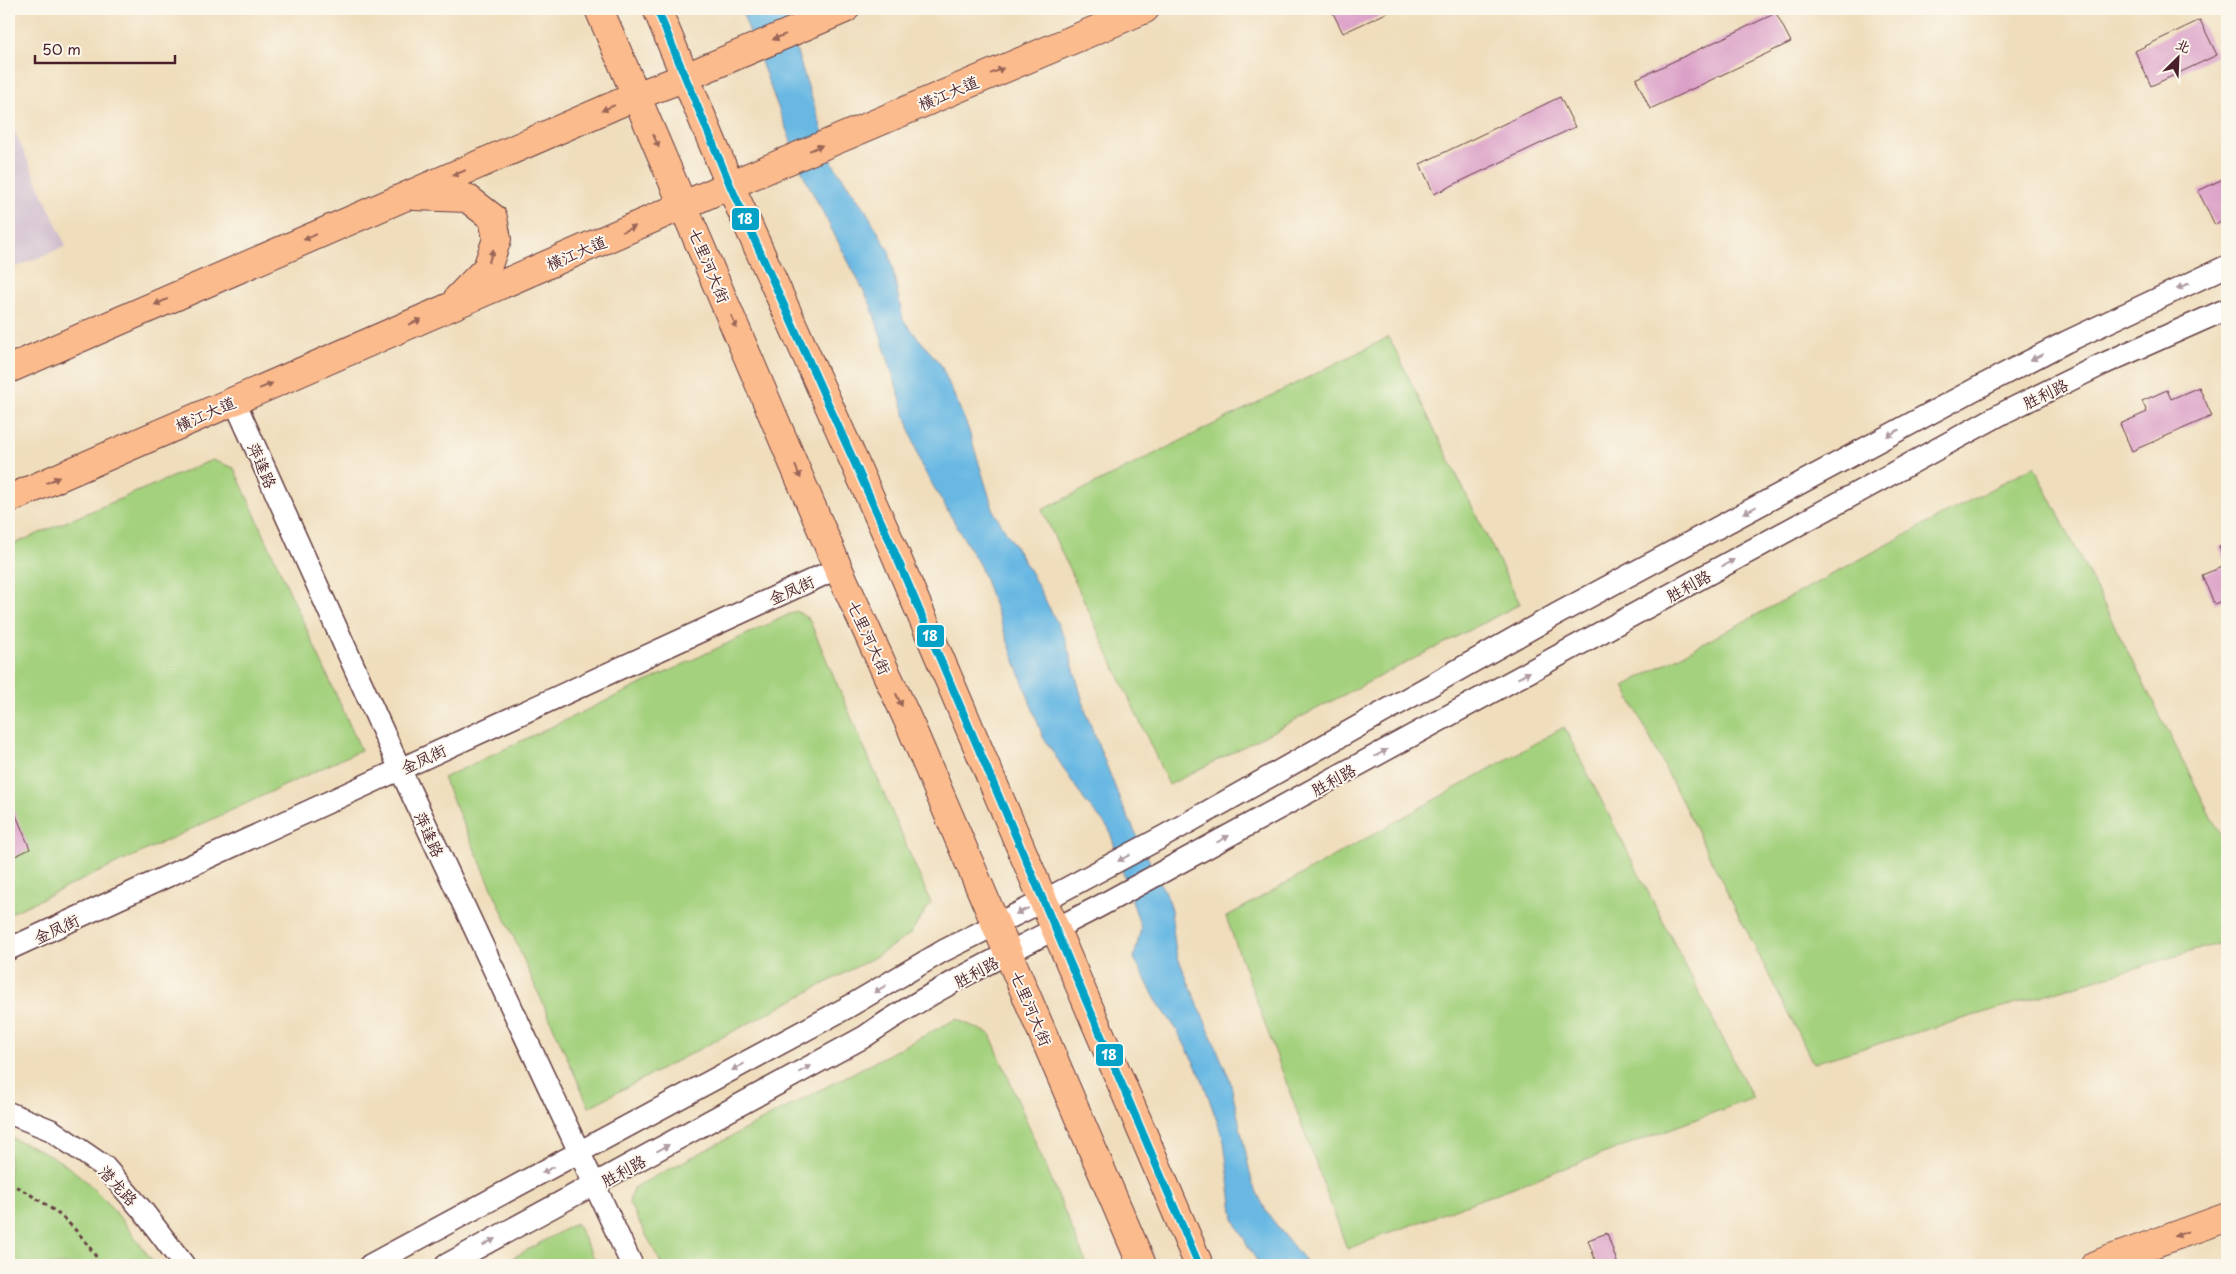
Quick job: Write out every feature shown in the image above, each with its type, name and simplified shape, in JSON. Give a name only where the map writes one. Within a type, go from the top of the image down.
[{"type":"main road","name":"七里河大街","points":[[599,9],[838,568],[911,726],[1142,1265]]},
{"type":"main road","points":[[657,9],[730,185],[891,544],[1199,1265]]},
{"type":"main road","name":"横江大道","points":[[9,499],[771,167],[1145,9]]},
{"type":"main road","points":[[9,369],[636,96],[686,77],[834,13]]},
{"type":"main road","points":[[406,196],[467,198],[493,218],[497,240],[487,268],[450,306]]},
{"type":"main road","points":[[2094,1265],[2227,1217]]},
{"type":"street","name":"胜利路","points":[[381,1262],[848,1007],[943,951],[1043,901],[1166,835],[1557,614],[2066,342],[2227,266]]},
{"type":"street","name":"胜利路","points":[[446,1265],[596,1185],[864,1037],[896,1015],[1009,953],[1098,908],[2005,412],[2103,364],[2227,309]]},
{"type":"street","name":"萍逢路","points":[[234,400],[400,769],[581,1152],[632,1265]]},
{"type":"street","name":"金凤街","points":[[9,949],[838,568]]},
{"type":"street","points":[[848,1007],[860,1012],[867,1018],[869,1026],[864,1037]]},
{"type":"street","name":"潜龙路","points":[[9,1112],[51,1130],[105,1166],[143,1211],[184,1265]]},
{"type":"path","points":[[9,1183],[36,1197],[76,1228],[90,1245],[102,1265]]},
{"type":"shaded area","points":[[9,119],[66,246],[9,270]]},
{"type":"green space","points":[[1389,337],[1520,604],[1169,785],[1042,510]]},
{"type":"green space","points":[[212,460],[234,468],[361,750],[9,914],[9,546]]},
{"type":"green space","points":[[2034,466],[2227,848],[2227,941],[1813,1063],[1624,686]]},
{"type":"green space","points":[[796,611],[809,619],[931,903],[909,935],[877,956],[589,1107],[443,778]]},
{"type":"green space","points":[[1564,727],[1753,1098],[1347,1249],[1226,917]]},
{"type":"green space","points":[[956,1019],[990,1034],[1087,1265],[662,1265],[629,1203],[633,1188]]},
{"type":"green space","points":[[9,1137],[53,1157],[93,1187],[115,1212],[155,1265],[9,1265]]},
{"type":"green space","points":[[576,1223],[597,1265],[500,1265]]},
{"type":"water","points":[[741,9],[783,9],[833,164],[866,211],[889,251],[903,320],[941,365],[968,428],[994,512],[1031,573],[1065,638],[1087,716],[1122,805],[1170,903],[1176,953],[1230,1080],[1252,1182],[1267,1213],[1308,1265],[1260,1265],[1234,1219],[1224,1141],[1201,1076],[1177,1030],[1156,1000],[1134,958],[1141,928],[1109,829],[1085,801],[1043,737],[980,566],[921,465],[871,305],[804,176]]},
{"type":"building","points":[[1331,9],[1395,9],[1343,33]]},
{"type":"building","points":[[1776,13],[1791,42],[1650,109],[1636,79]]},
{"type":"building","points":[[2200,20],[2217,55],[2151,86],[2135,51]]},
{"type":"building","points":[[1560,97],[1575,127],[1434,194],[1420,164]]},
{"type":"building","points":[[2227,177],[2227,219],[2215,225],[2198,191]]},
{"type":"building","points":[[2199,387],[2212,416],[2132,451],[2120,424],[2147,412],[2142,401],[2167,390],[2171,399]]},
{"type":"building","points":[[2227,544],[2227,565],[2219,547]]},
{"type":"building","points":[[2227,565],[2227,599],[2214,604],[2202,575]]},
{"type":"building","points":[[9,798],[30,849],[9,859]]},
{"type":"building","points":[[1607,1233],[1618,1265],[1597,1265],[1588,1240]]},
{"type":"transit line","name":"18","points":[[657,9],[730,185],[891,544],[1199,1265]]}]
